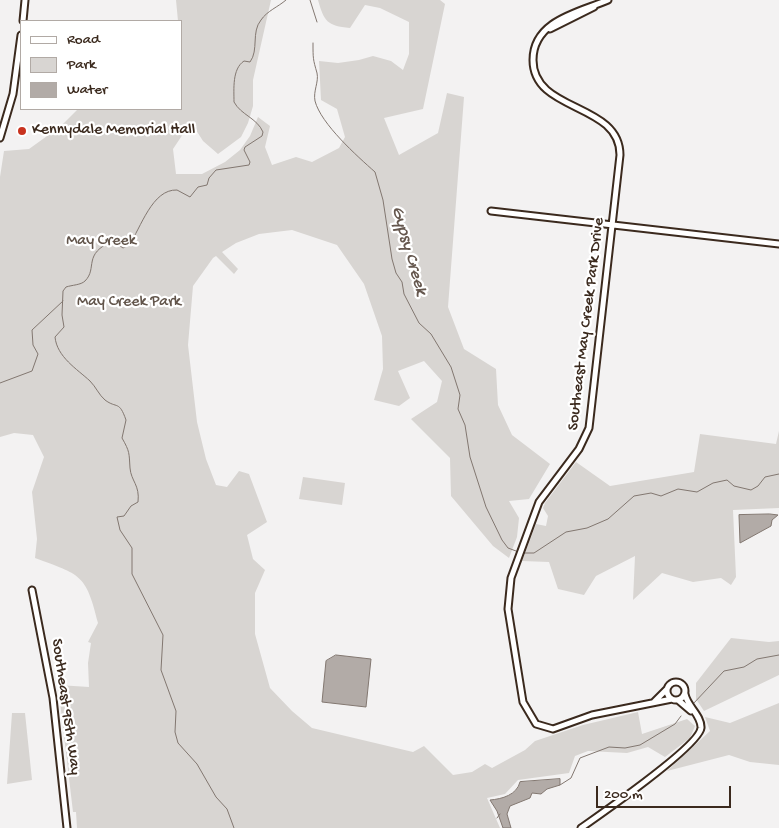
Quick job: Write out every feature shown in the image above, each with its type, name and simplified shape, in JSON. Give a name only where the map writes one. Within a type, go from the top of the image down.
[{"type":"street","points":[[23,20],[25,0]]},
{"type":"street","name":"Southeast May Creek Park Drive","points":[[608,0],[572,12],[555,22],[540,37],[533,56],[534,68],[539,81],[555,96],[608,126],[619,141],[620,162],[589,428],[582,444],[550,484],[534,512],[513,567],[508,589],[508,608],[521,693],[527,711],[536,724],[553,729],[584,717],[675,699]]},
{"type":"street","points":[[0,138],[13,94],[20,42]]},
{"type":"street","points":[[490,211],[779,244]]},
{"type":"street","name":"Southeast 95th Way","points":[[32,590],[50,679],[67,828]]},
{"type":"street","points":[[581,828],[694,740],[701,726],[695,714],[685,694],[685,688],[679,682],[673,682],[668,689],[668,695],[695,714]]},
{"type":"street","name":"Southeast May Creek Park Drive","points":[[652,703],[668,689]]},
{"type":"street","points":[[675,699],[685,694]]},
{"type":"green space","name":"May Creek","points":[[176,0],[271,0],[253,80],[253,106],[241,137],[218,154],[203,141],[196,130],[183,134],[173,149],[176,174],[202,174],[225,162],[240,150],[250,136],[258,117],[270,126],[265,147],[272,165],[296,157],[312,162],[339,148],[345,137],[337,109],[321,100],[319,61],[338,63],[373,56],[391,61],[403,70],[409,54],[409,22],[380,8],[365,5],[350,28],[336,26],[325,18],[318,0],[440,0],[445,4],[423,109],[384,118],[399,155],[438,133],[447,93],[464,97],[448,307],[464,349],[496,369],[498,405],[512,435],[550,464],[529,499],[509,501],[519,518],[517,537],[509,558],[493,546],[451,496],[450,458],[411,419],[437,402],[442,381],[424,361],[398,371],[410,398],[399,406],[374,400],[383,369],[382,336],[364,284],[337,245],[292,230],[259,234],[236,243],[222,252],[238,269],[234,274],[216,256],[213,258],[193,286],[188,345],[197,422],[206,459],[216,485],[227,487],[239,471],[249,474],[267,522],[247,535],[253,559],[265,570],[255,593],[255,634],[270,688],[312,728],[413,752],[424,746],[453,775],[472,772],[485,764],[492,768],[525,750],[535,741],[583,725],[638,712],[642,734],[687,719],[695,726],[690,738],[665,757],[648,747],[627,753],[588,751],[575,756],[569,773],[518,780],[505,794],[487,798],[500,828],[77,828],[76,812],[73,812],[58,685],[89,687],[88,663],[91,643],[88,642],[98,623],[89,594],[79,578],[62,568],[35,558],[37,539],[32,492],[44,457],[33,435],[14,433],[0,437],[0,177],[4,151],[29,149],[61,126],[77,110],[182,110],[182,20],[178,20]]},
{"type":"green space","points":[[779,431],[779,508],[733,510],[736,577],[731,585],[721,578],[693,582],[662,573],[633,600],[635,556],[596,576],[584,595],[558,589],[549,562],[522,561],[536,524],[546,526],[548,516],[543,508],[545,503],[576,462],[610,486],[694,472],[700,434],[776,444]]},
{"type":"green space","points":[[303,477],[345,483],[342,505],[299,499]]},
{"type":"green space","points":[[731,638],[769,642],[779,641],[779,675],[704,711],[696,699],[696,683]]},
{"type":"green space","points":[[779,703],[779,765],[750,762],[729,755],[667,771],[710,731],[705,717],[730,723]]},
{"type":"green space","points":[[12,713],[25,713],[32,780],[7,784]]},
{"type":"water","points":[[739,515],[778,515],[772,520],[771,526],[740,543]]},
{"type":"water","points":[[336,655],[371,659],[366,707],[322,702],[326,661]]},
{"type":"water","points":[[560,779],[560,785],[547,789],[541,794],[532,793],[530,798],[510,806],[507,814],[511,828],[503,828],[497,811],[490,800],[499,799],[512,793],[520,782]]},
{"type":"waterway","name":"May Creek","points":[[234,828],[227,809],[216,797],[197,764],[178,743],[175,732],[176,711],[161,670],[163,635],[132,574],[132,548],[120,530],[117,517],[124,516],[131,506],[138,502],[138,491],[131,472],[129,453],[122,438],[126,420],[124,414],[119,407],[105,400],[90,381],[64,357],[59,351],[55,337],[64,327],[62,315],[63,291],[66,287],[85,281],[89,276],[92,261],[97,251],[113,241],[123,248],[129,245],[154,202],[168,191],[177,190],[190,197],[198,187],[207,185],[209,178],[216,170],[249,165],[250,162],[244,150],[245,147],[262,136],[263,132],[257,123],[234,102],[234,85],[237,69],[244,61],[250,62],[253,57],[256,30],[261,20],[266,14],[286,0]]},
{"type":"waterway","name":"Gypsy Creek","points":[[310,0],[317,22]]},
{"type":"waterway","name":"Gypsy Creek","points":[[313,43],[317,76],[315,101],[324,120],[375,172],[383,200],[396,273],[402,282],[404,294],[419,323],[431,334],[451,367],[460,395],[458,409],[465,425],[470,457],[486,507],[502,540],[508,548],[516,551]]},
{"type":"waterway","points":[[0,383],[32,371],[38,354],[33,345],[32,330],[63,301]]},
{"type":"waterway","name":"Gypsy Creek","points":[[522,553],[534,553],[566,532],[587,528],[608,519],[634,496],[651,493],[661,496],[678,489],[697,492],[713,483],[727,480],[734,486],[751,490],[758,486],[765,477],[779,474]]},
{"type":"waterway","points":[[693,704],[724,671],[744,667],[757,659],[779,655]]},
{"type":"waterway","points":[[560,785],[571,778],[580,758],[609,747],[625,748],[640,745],[675,724],[681,716]]},
{"type":"waterway","points":[[497,818],[500,814]]},
{"type":"place","name":"Kennydale Memorial Hall","points":[[22,131]]},
{"type":"park label","name":"May Creek Park","points":[[129,303]]}]
